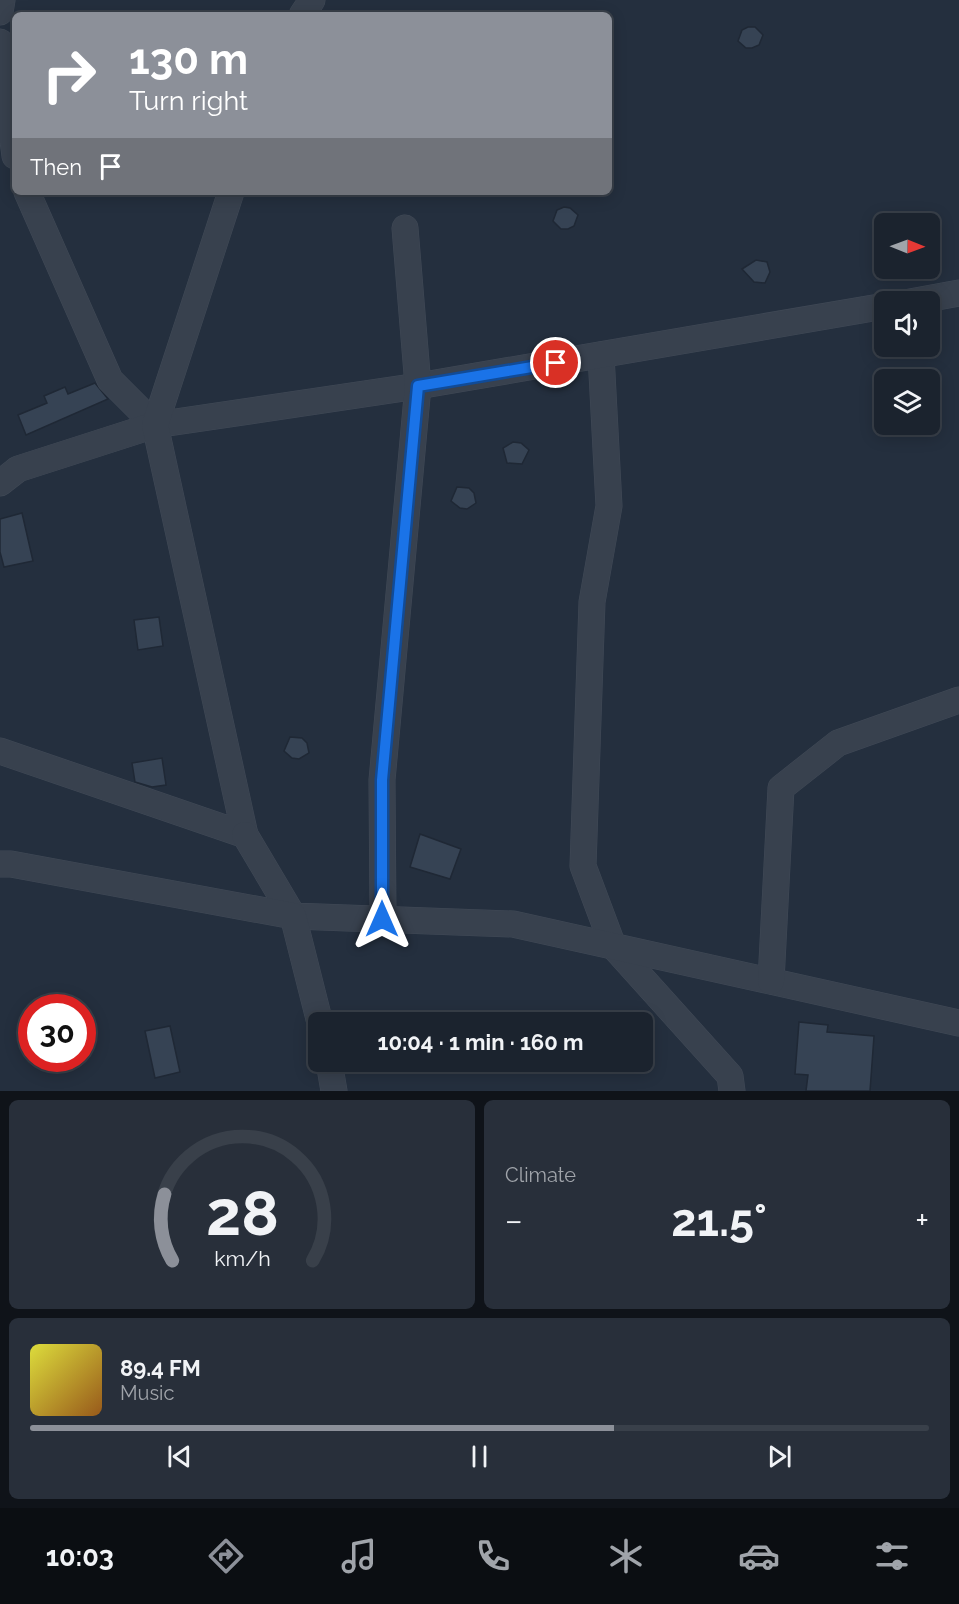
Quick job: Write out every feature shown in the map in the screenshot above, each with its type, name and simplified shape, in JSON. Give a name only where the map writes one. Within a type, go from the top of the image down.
[{"type":"street","points":[[0,12],[2,0]]},
{"type":"street","points":[[0,42],[12,133]]},
{"type":"street","points":[[28,195],[110,380],[155,425]]},
{"type":"street","points":[[230,195],[155,425],[245,835],[293,916],[317,1012]]},
{"type":"street","points":[[382,919],[382,780],[418,386],[405,228]]},
{"type":"street","points":[[940,296],[959,293]]},
{"type":"street","points":[[0,483],[18,469],[155,425],[418,386],[874,308]]},
{"type":"street","points":[[601,355],[609,506],[592,602],[583,866],[613,946],[733,1086]]},
{"type":"street","points":[[771,981],[781,789],[838,743],[959,700]]},
{"type":"street","points":[[0,751],[245,835]]},
{"type":"street","points":[[0,864],[12,864],[293,916],[513,924],[959,1023]]},
{"type":"street","points":[[331,1072],[334,1091]]},
{"type":"building","points":[[755,27],[763,35],[759,45],[752,48],[746,48],[738,41],[742,30]]},
{"type":"building","points":[[564,207],[570,208],[578,215],[574,226],[568,229],[561,229],[553,221],[557,210]]},
{"type":"building","points":[[756,260],[767,262],[770,272],[765,283],[754,282],[742,269]]},
{"type":"building","points":[[95,383],[108,399],[26,435],[18,415],[47,403],[44,396],[65,387],[68,394]]},
{"type":"building","points":[[513,442],[521,443],[529,450],[522,464],[507,463],[503,448]]},
{"type":"building","points":[[457,487],[469,488],[474,493],[476,503],[467,509],[460,508],[451,501]]},
{"type":"building","points":[[22,513],[33,561],[4,567],[0,552],[0,519]]},
{"type":"building","points":[[159,617],[163,646],[138,650],[134,620]]},
{"type":"building","points":[[290,737],[302,738],[307,743],[309,753],[299,759],[292,758],[284,751]]},
{"type":"building","points":[[162,758],[166,785],[152,787],[135,782],[132,763]]},
{"type":"building","points":[[420,834],[461,849],[450,879],[410,867]]},
{"type":"building","points":[[799,1022],[828,1025],[827,1032],[874,1036],[870,1091],[806,1091],[808,1075],[795,1074]]},
{"type":"building","points":[[170,1026],[180,1072],[155,1078],[145,1031]]},
{"type":"route","points":[[382,919],[382,780],[418,386],[556,363]]}]
